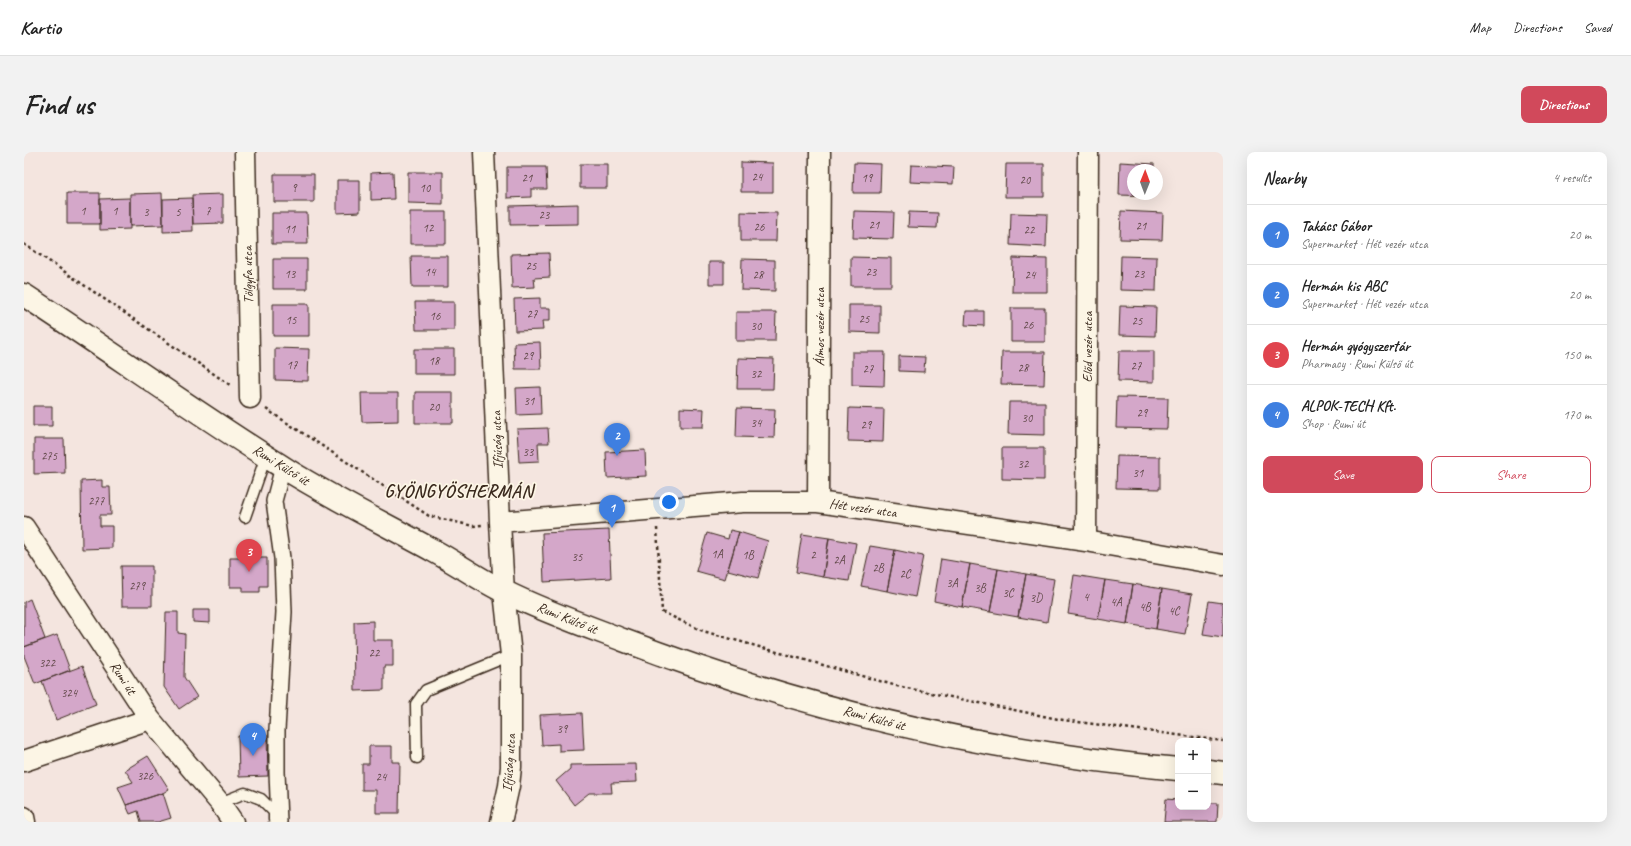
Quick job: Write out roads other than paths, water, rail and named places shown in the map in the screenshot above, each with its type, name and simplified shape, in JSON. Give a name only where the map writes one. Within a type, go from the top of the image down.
[{"type":"street","name":"Tölgyfa utca","points":[[245,152],[250,398]]},
{"type":"street","name":"Ifjúság utca","points":[[484,152],[500,522],[504,592],[511,655],[511,767],[509,786],[501,822]]},
{"type":"street","name":"Álmos vezér utca","points":[[818,502],[820,152]]},
{"type":"street","name":"Előd vezér utca","points":[[1086,541],[1088,152]]},
{"type":"street","name":"Rumi Külső út","points":[[24,296],[274,461],[357,511],[432,550],[504,592],[573,621],[710,672],[764,689],[916,729],[1049,754],[1115,763],[1175,769]]},
{"type":"street","points":[[274,461],[274,501],[282,558],[284,612],[277,772],[279,822]]},
{"type":"street","name":"Hét vezér utca","points":[[500,522],[743,502],[818,502],[1086,541],[1223,565]]},
{"type":"street","name":"Rumi út","points":[[24,527],[150,719],[220,803],[233,822]]},
{"type":"street","points":[[24,761],[150,719]]},
{"type":"street","points":[[1211,771],[1223,773]]},
{"type":"street","points":[[24,817],[25,822]]},
{"type":"lane","points":[[245,517],[274,461]]},
{"type":"lane","points":[[417,758],[416,704],[426,690],[511,655]]},
{"type":"lane","points":[[220,803],[245,792],[261,799],[274,812],[274,822]]},
{"type":"place","name":"Hermán kis ABC","points":[[617,456]]},
{"type":"place","name":"Takács Gábor","points":[[612,528]]},
{"type":"place","name":"Hermán gyógyszertár","points":[[249,572]]},
{"type":"place","name":"ALPOK-TECH Kft.","points":[[253,756]]},
{"type":"district","name":"GYÖNGYÖSHERMÁN","points":[[459,491]]}]
